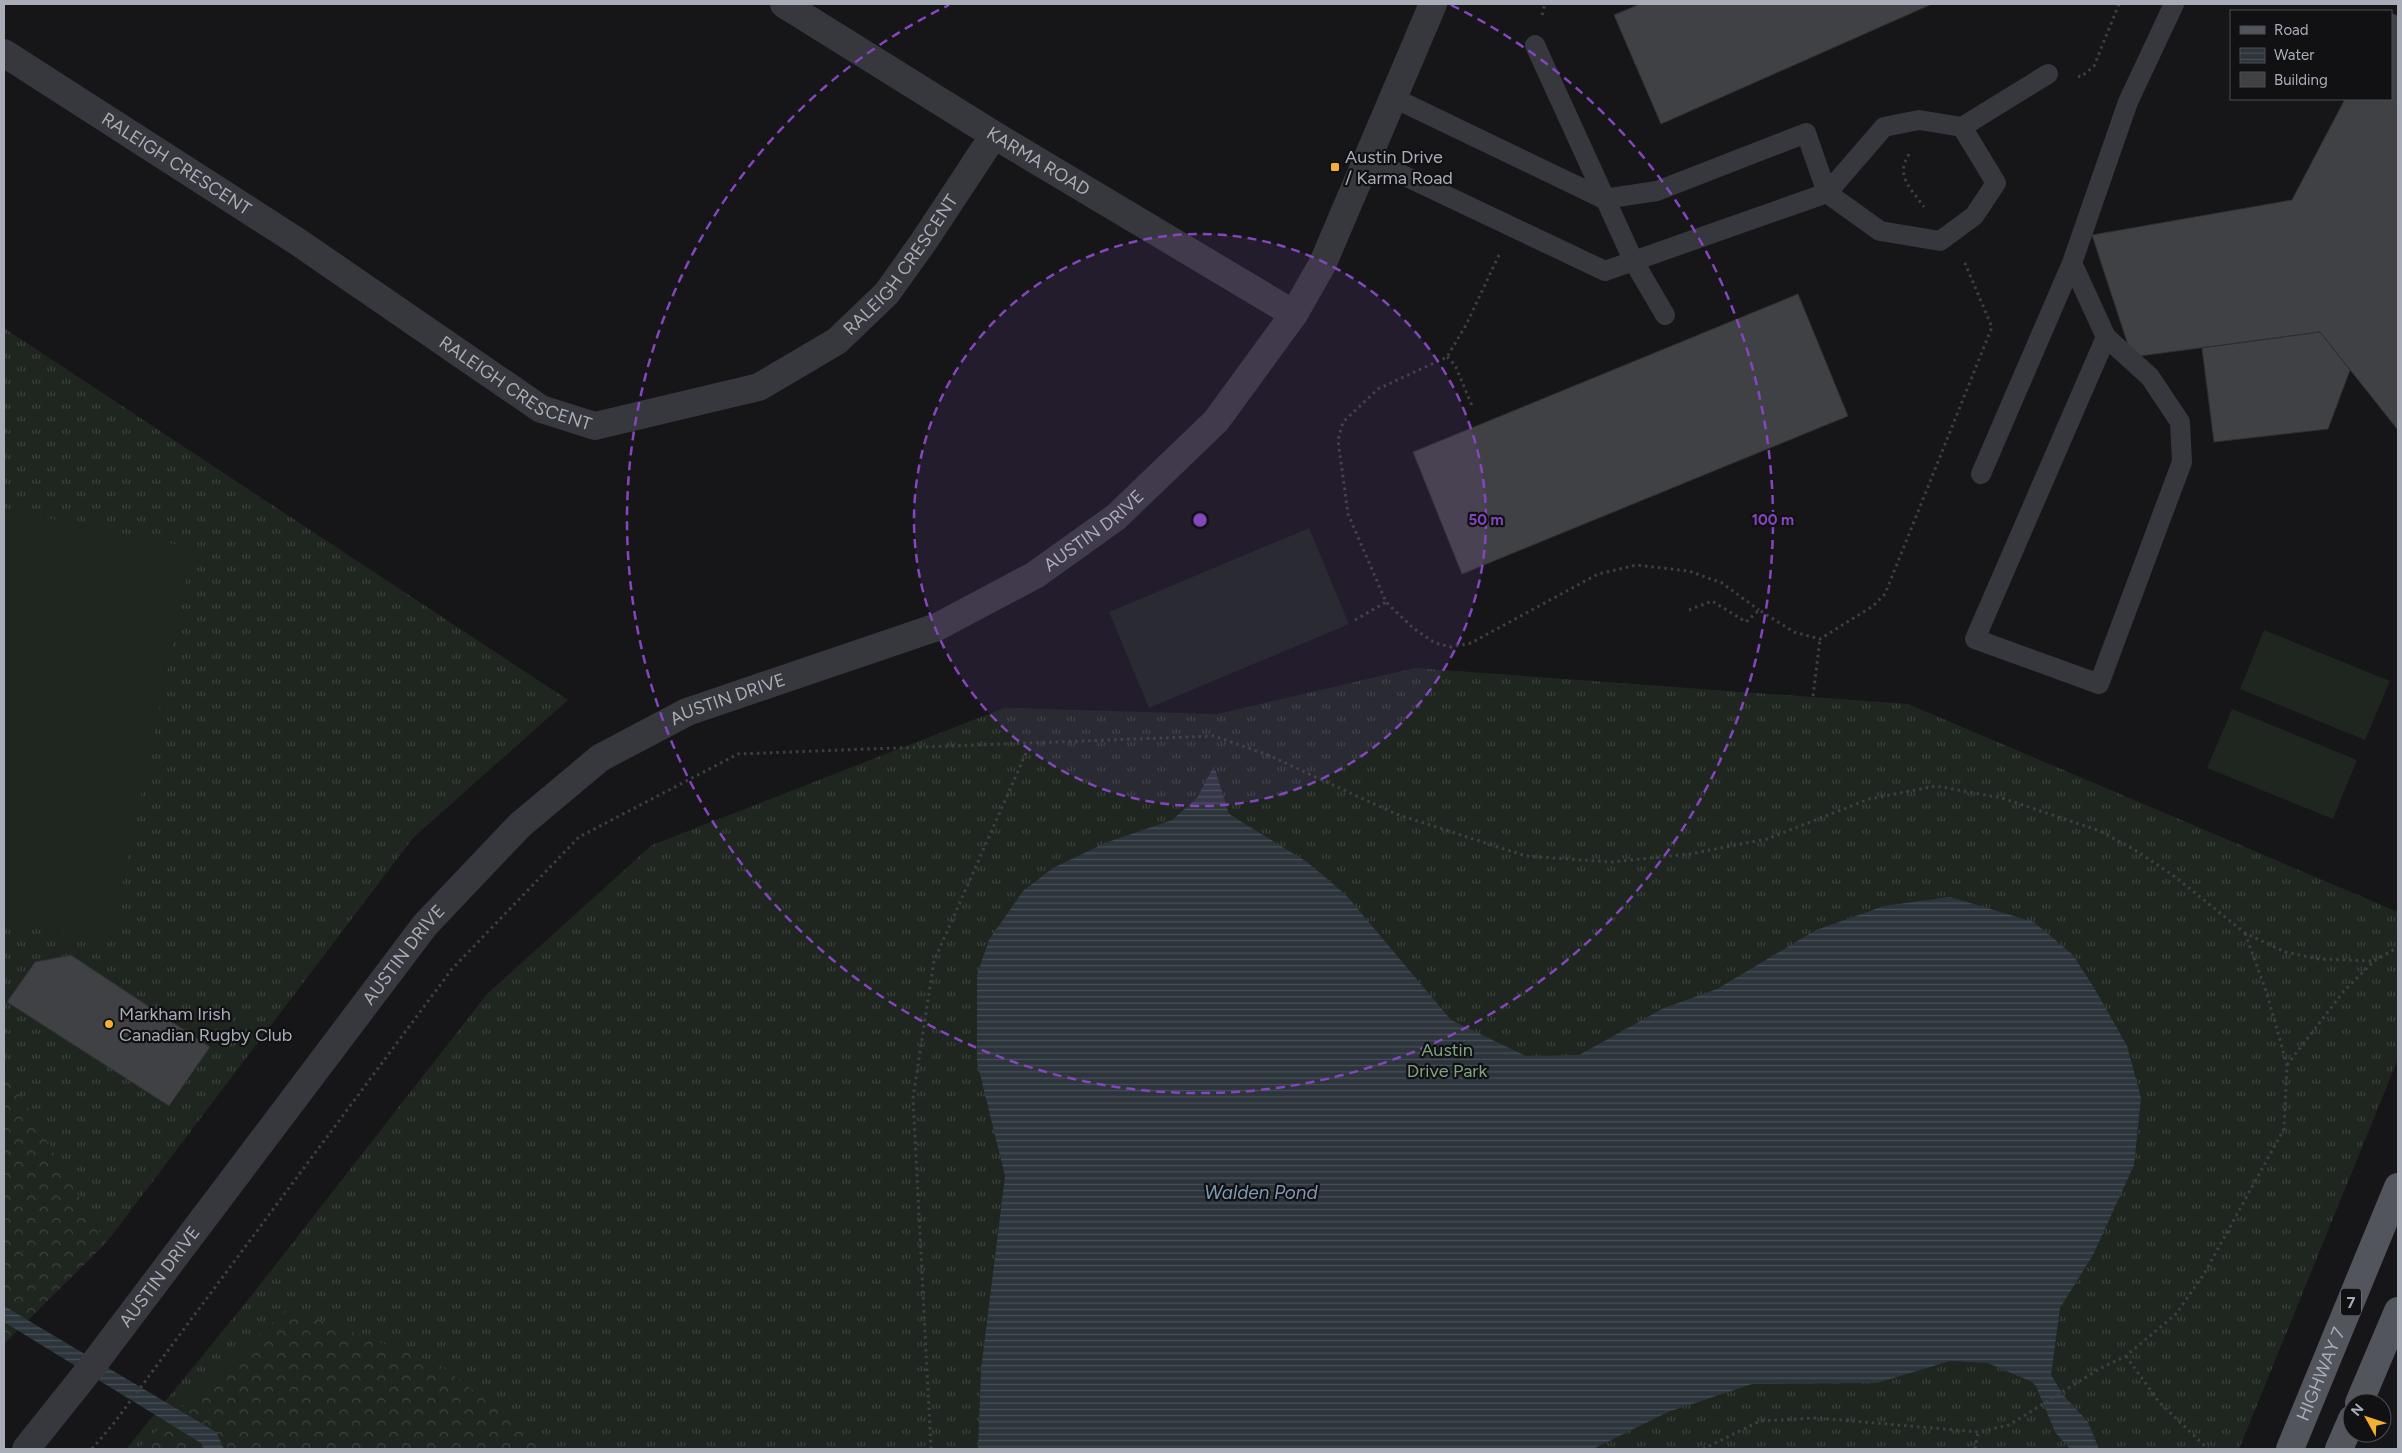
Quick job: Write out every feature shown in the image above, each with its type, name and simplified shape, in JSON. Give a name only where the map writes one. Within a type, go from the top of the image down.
[{"type":"main road","name":"HIGHWAY 7","points":[[2290,1449],[2398,1187]]},
{"type":"main road","points":[[2363,1393],[2398,1311]]},
{"type":"street","name":"KARMA ROAD","points":[[784,4],[994,135],[1294,314]]},
{"type":"street","name":"AUSTIN DRIVE","points":[[26,1449],[93,1365],[425,924],[520,825],[600,758],[687,712],[937,626],[1035,575],[1116,517],[1216,421],[1294,314],[1323,263],[1433,4]]},
{"type":"street","name":"RALEIGH CRESCENT","points":[[4,54],[298,242],[541,409],[594,426],[759,387],[837,341],[886,293],[924,241],[994,135]]},
{"type":"lane","points":[[1981,474],[2072,263],[2128,102],[2174,4]]},
{"type":"lane","points":[[1535,45],[1634,262],[1665,315]]},
{"type":"lane","points":[[1368,159],[1605,271],[1827,193],[1884,127],[1919,120],[1962,127],[2048,74]]},
{"type":"lane","points":[[1394,98],[1604,199],[1657,191],[1806,133],[1827,193],[1880,230],[1940,241],[1974,216],[1996,183],[1962,127]]},
{"type":"lane","points":[[2072,263],[2106,337],[2150,377],[2180,422],[2182,462],[2099,684],[1975,639],[2106,337]]},
{"type":"path","points":[[2048,74],[2081,77],[2094,66],[2119,4]]},
{"type":"path","points":[[1919,120],[1916,142],[1902,166],[1905,180],[1928,211],[1929,239]]},
{"type":"path","points":[[1512,226],[1466,325],[1447,357],[1378,388],[1343,422],[1338,440],[1348,514],[1386,602],[1413,628],[1435,642],[1451,647],[1472,643],[1598,574],[1636,565],[1689,571],[1722,583],[1759,610],[1794,632],[1820,639],[1873,606],[1884,594],[1992,326],[1952,233]]},
{"type":"path","points":[[1447,357],[1455,365],[1474,408]]},
{"type":"path","points":[[1689,610],[1712,601],[1746,622],[1759,610]]},
{"type":"path","points":[[1355,620],[1386,602]]},
{"type":"path","points":[[1813,696],[1820,639]]},
{"type":"path","points":[[92,1449],[120,1415],[452,969],[579,837],[738,754],[1214,736],[1268,755],[1396,814],[1526,856],[1611,862],[1690,854],[1767,839],[1869,799],[1936,786],[2002,798],[2100,831],[2135,850],[2174,876],[2245,933],[2285,952],[2320,959],[2374,961]]},
{"type":"path","points":[[931,1449],[913,1098],[934,962],[1030,744]]},
{"type":"path","points":[[1703,1449],[1760,1421],[1818,1418],[1978,1432],[2009,1425],[2099,1369],[2126,1356],[2176,1314],[2204,1274],[2284,1129],[2287,1065],[2267,994],[2245,933]]},
{"type":"path","points":[[2287,1065],[2344,991],[2374,961],[2398,947]]},
{"type":"path","points":[[2126,1356],[2159,1402],[2208,1449]]},
{"type":"path","points":[[1975,1449],[1978,1432]]},
{"type":"green space","points":[[4,328],[568,700],[413,838],[106,1243],[4,1067]]},
{"type":"green space","points":[[4,509],[193,548],[110,943],[4,921]]},
{"type":"green space","points":[[1309,528],[1349,624],[1149,708],[1109,612]]},
{"type":"green space","points":[[2264,630],[2390,681],[2365,740],[2240,689]]},
{"type":"green space","name":"Austin Drive Park","points":[[1415,668],[1908,704],[2398,912],[2398,1059],[2239,1449],[126,1449],[248,1300],[487,994],[652,845],[1004,708],[1217,714]]},
{"type":"green space","points":[[2232,709],[2357,760],[2333,819],[2207,768]]},
{"type":"green space","points":[[4,1067],[106,1243],[4,1344]]},
{"type":"green space","points":[[288,1308],[439,1364],[548,1449],[137,1449]]},
{"type":"water","name":"Walden Pond","points":[[1214,766],[1229,814],[1307,862],[1346,895],[1451,1020],[1526,1056],[1579,1055],[1664,1008],[1717,989],[1816,930],[1884,906],[1950,897],[2034,922],[2073,955],[2096,991],[2127,1046],[2141,1098],[2134,1165],[2093,1255],[2060,1308],[2051,1375],[2064,1396],[2088,1422],[2099,1449],[2070,1449],[2055,1432],[2036,1386],[2032,1382],[1988,1363],[1950,1361],[1877,1383],[1752,1384],[1668,1412],[1593,1449],[978,1449],[981,1370],[1005,1176],[977,1062],[977,975],[989,940],[1023,891],[1053,868],[1105,843],[1172,820],[1197,798]]},
{"type":"water","points":[[4,1306],[216,1432],[224,1449],[205,1449],[201,1443],[4,1322]]},
{"type":"building","points":[[1640,4],[1932,4],[1661,124],[1614,15]]},
{"type":"building","points":[[2392,13],[2398,16],[2398,430],[2320,332],[2132,357],[2092,235],[2292,200],[2344,100],[2392,100]]},
{"type":"building","points":[[1798,294],[1848,416],[1462,574],[1413,452]]},
{"type":"building","points":[[2320,332],[2350,370],[2328,429],[2214,442],[2202,348]]},
{"type":"building","name":"Markham Irish Canadian Rugby Club","points":[[71,955],[210,1047],[169,1106],[7,1002],[35,962]]},
{"type":"place","name":"Austin Drive / Karma Road","points":[[1335,167]]},
{"type":"place","name":"Markham Irish Canadian Rugby Club","points":[[109,1024]]}]
